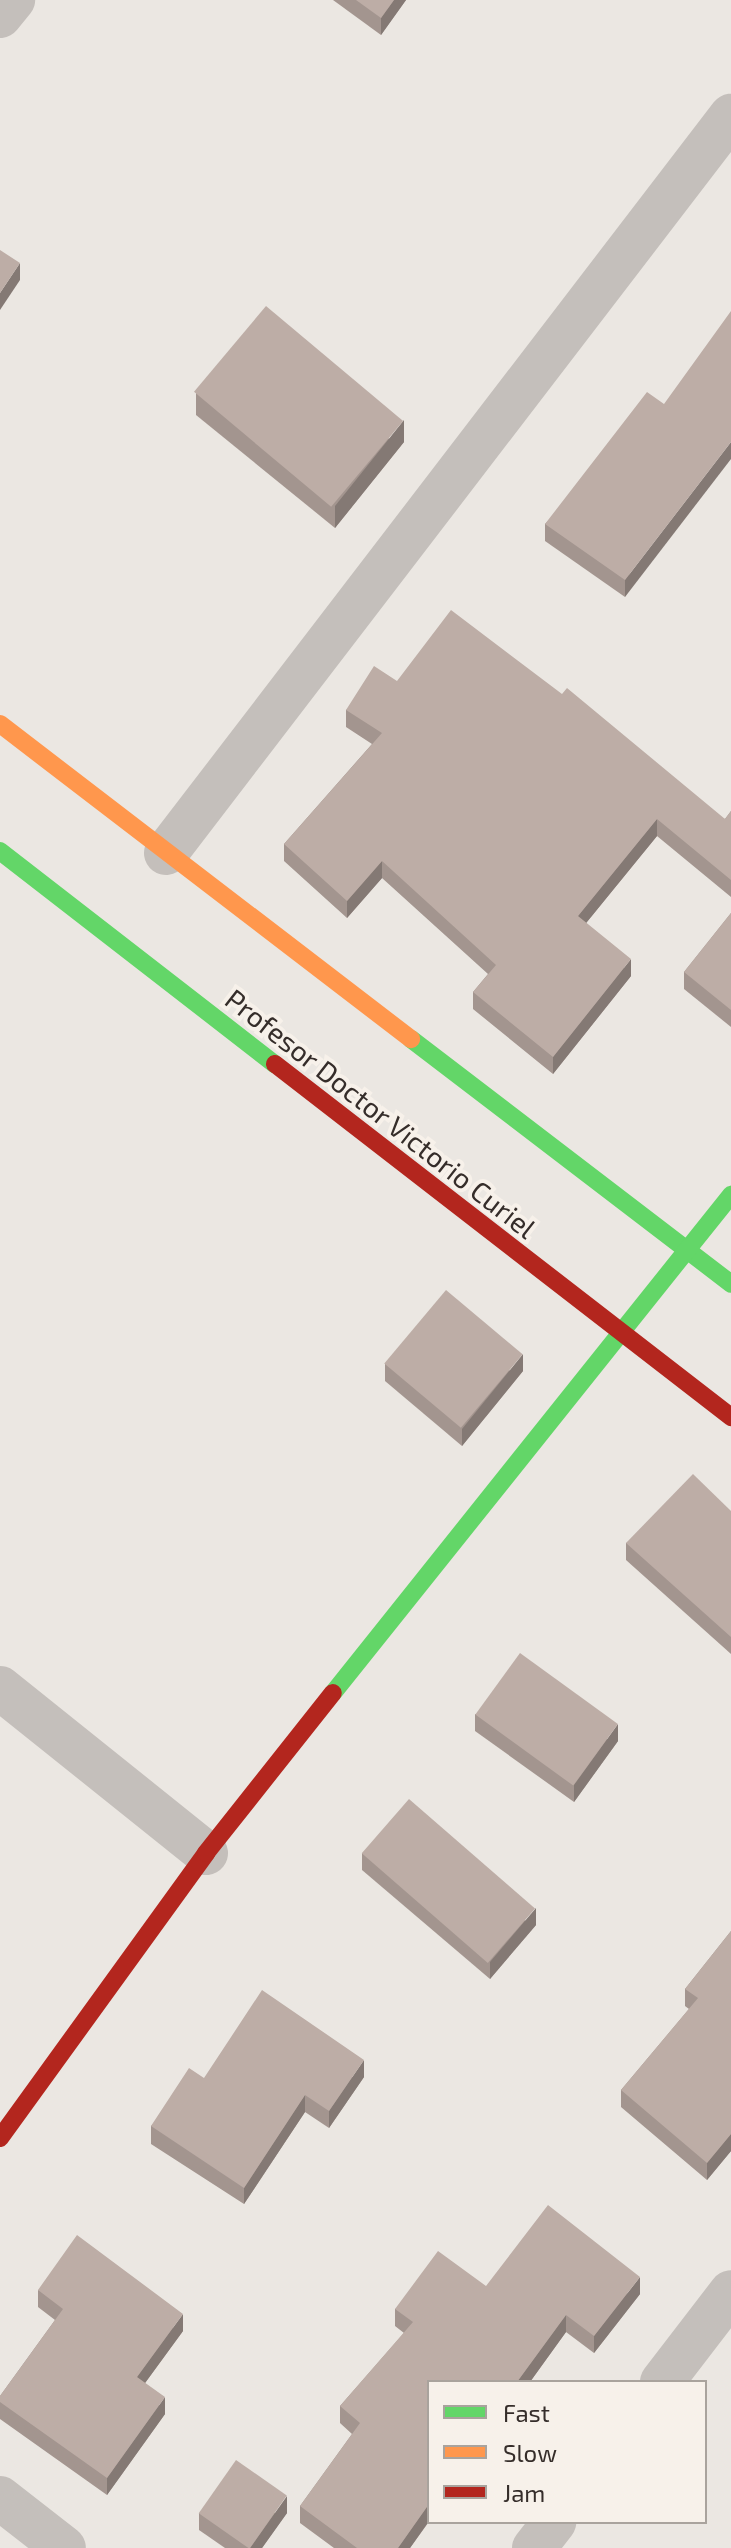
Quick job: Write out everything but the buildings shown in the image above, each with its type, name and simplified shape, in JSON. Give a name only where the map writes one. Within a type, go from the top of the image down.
[{"type":"main road","points":[[0,724],[731,1284]]},
{"type":"main road","name":"Profesor Doctor Victorio Curiel","points":[[0,851],[619,1335],[731,1417]]},
{"type":"main road","points":[[0,2138],[206,1853],[619,1335],[652,1298],[686,1248],[731,1195]]},
{"type":"street","points":[[0,16],[13,0]]},
{"type":"street","points":[[166,853],[731,116]]},
{"type":"street","points":[[0,1688],[206,1853]]},
{"type":"street","points":[[664,2380],[731,2292]]},
{"type":"street","points":[[0,2498],[64,2548]]},
{"type":"street","points":[[534,2548],[552,2524]]},
{"type":"traffic: fast","points":[[0,851],[275,1064]]},
{"type":"traffic: fast","points":[[411,1039],[731,1284]]},
{"type":"traffic: fast","points":[[333,1693],[731,1195]]},
{"type":"traffic: slow","points":[[0,724],[411,1039]]},
{"type":"traffic: jam","points":[[275,1064],[731,1417]]},
{"type":"traffic: jam","points":[[0,2138],[206,1853],[333,1693]]}]
